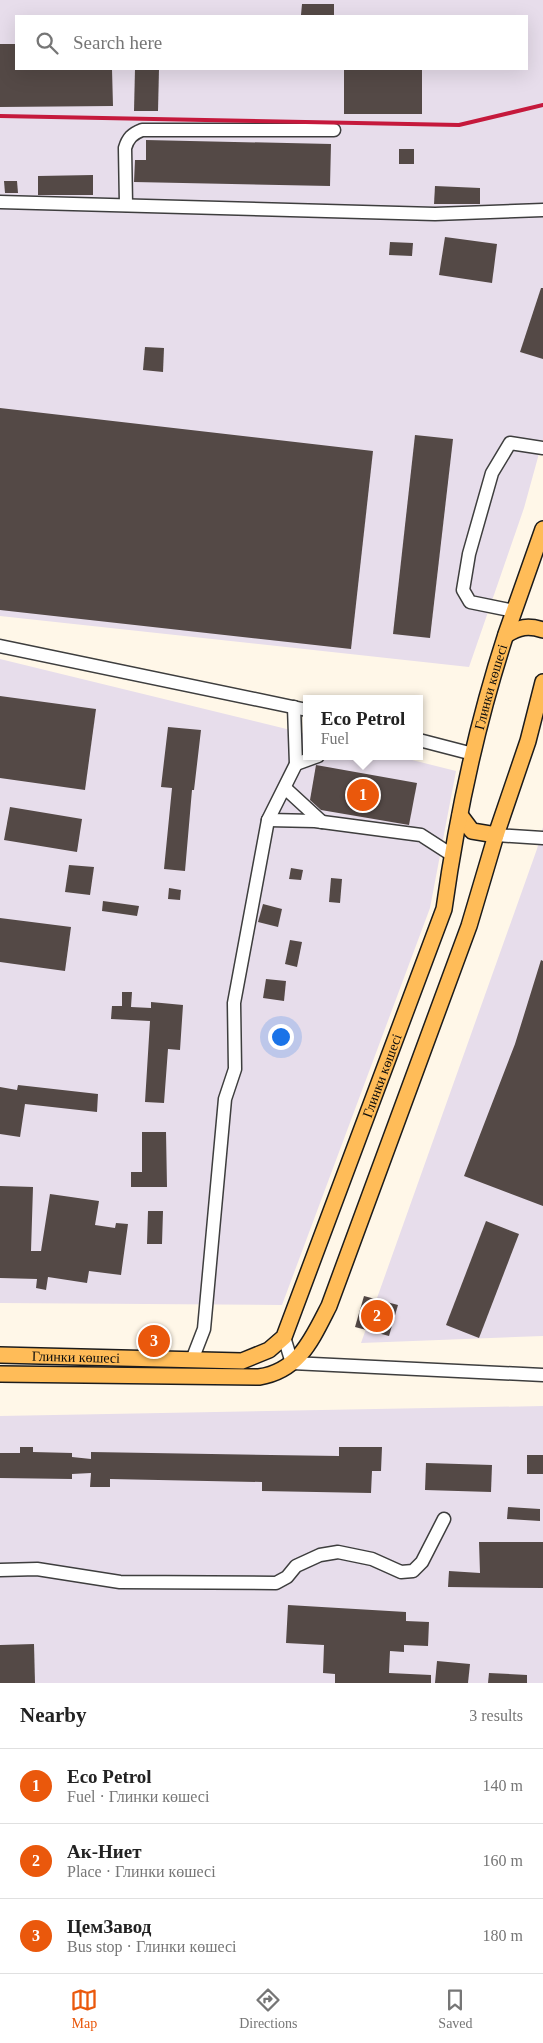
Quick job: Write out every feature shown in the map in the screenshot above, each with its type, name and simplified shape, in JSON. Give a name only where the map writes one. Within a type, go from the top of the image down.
[{"type":"main road","name":"Глинки көшесі","points":[[0,1355],[242,1361],[269,1350],[284,1337],[444,909],[452,855],[473,754],[506,635],[543,529]]},
{"type":"main road","points":[[506,635],[518,628],[530,626],[543,630]]},
{"type":"main road","name":"Глинки көшесі","points":[[0,1374],[259,1377],[274,1375],[292,1363],[309,1344],[329,1306],[469,926],[496,835],[528,741],[543,682]]},
{"type":"main road","points":[[460,816],[472,831],[496,835]]},
{"type":"lane","points":[[126,205],[125,148],[127,140],[132,134],[142,130],[334,130]]},
{"type":"lane","points":[[0,202],[435,214],[543,210]]},
{"type":"lane","points":[[514,611],[470,602],[463,590],[469,554],[492,474],[510,443],[543,448]]},
{"type":"lane","points":[[0,646],[303,709]]},
{"type":"lane","points":[[192,1360],[204,1329],[225,1098],[235,1069],[234,1003],[268,820],[296,764],[294,707]]},
{"type":"lane","points":[[423,741],[473,754]]},
{"type":"lane","points":[[296,764],[307,760]]},
{"type":"lane","points":[[284,788],[322,822]]},
{"type":"lane","points":[[268,820],[322,822],[421,835],[452,855]]},
{"type":"lane","points":[[496,835],[543,838]]},
{"type":"lane","points":[[284,1337],[292,1363],[543,1375]]},
{"type":"lane","points":[[0,1570],[37,1569],[120,1582],[276,1583],[287,1577],[296,1566],[320,1555],[338,1552],[372,1559],[401,1572],[413,1571],[422,1562],[444,1519]]},
{"type":"shaded area","points":[[0,0],[543,0],[543,439],[524,508],[469,667],[0,616]]},
{"type":"shaded area","points":[[0,659],[303,733],[303,760],[412,760],[456,771],[430,908],[282,1305],[0,1303]]},
{"type":"shaded area","points":[[543,827],[543,1336],[361,1343],[537,849]]},
{"type":"shaded area","points":[[543,1406],[543,1683],[0,1683],[0,1416]]},
{"type":"building","points":[[302,4],[334,4],[334,15],[301,15]]},
{"type":"building","points":[[0,44],[15,44],[15,70],[112,70],[113,106],[0,107]]},
{"type":"building","points":[[135,70],[159,70],[158,111],[134,111]]},
{"type":"building","points":[[344,70],[422,70],[422,114],[344,114]]},
{"type":"building","points":[[146,140],[331,144],[330,186],[134,182],[135,160],[146,160]]},
{"type":"building","points":[[399,149],[414,149],[414,164],[399,164]]},
{"type":"building","points":[[93,175],[93,195],[38,195],[38,176]]},
{"type":"building","points":[[4,181],[17,181],[18,193],[5,193]]},
{"type":"building","points":[[435,186],[480,188],[480,204],[434,204]]},
{"type":"building","points":[[445,237],[497,244],[492,283],[439,275]]},
{"type":"building","points":[[390,242],[413,243],[412,256],[389,255]]},
{"type":"building","points":[[541,288],[543,288],[543,359],[520,352]]},
{"type":"building","points":[[145,347],[164,348],[163,372],[143,370]]},
{"type":"building","points":[[0,408],[373,451],[351,649],[0,610]]},
{"type":"building","points":[[415,435],[453,439],[430,638],[393,634]]},
{"type":"building","points":[[0,696],[96,709],[85,790],[0,778]]},
{"type":"building","points":[[168,727],[201,730],[194,790],[192,790],[185,871],[164,869],[172,788],[161,787]]},
{"type":"building","points":[[316,765],[417,783],[409,825],[321,810],[310,800]]},
{"type":"building","points":[[10,807],[82,819],[77,852],[4,840]]},
{"type":"building","points":[[69,865],[94,867],[90,895],[65,892]]},
{"type":"building","points":[[291,868],[303,870],[301,880],[289,879]]},
{"type":"building","points":[[331,878],[342,879],[340,903],[329,902]]},
{"type":"building","points":[[169,888],[181,890],[180,900],[168,899]]},
{"type":"building","points":[[103,901],[139,906],[137,916],[102,911]]},
{"type":"building","points":[[263,904],[282,909],[278,927],[258,922]]},
{"type":"building","points":[[0,918],[71,927],[65,971],[0,962]]},
{"type":"building","points":[[290,940],[302,942],[297,967],[285,964]]},
{"type":"building","points":[[541,960],[543,961],[543,1206],[464,1176],[515,1044]]},
{"type":"building","points":[[266,979],[286,981],[284,1001],[263,998]]},
{"type":"building","points":[[122,992],[132,992],[131,1007],[151,1008],[151,1002],[183,1005],[180,1050],[168,1049],[164,1103],[145,1102],[150,1021],[111,1019],[112,1006],[122,1006]]},
{"type":"building","points":[[18,1085],[98,1094],[97,1112],[25,1104],[20,1137],[0,1134],[0,1087],[17,1090]]},
{"type":"building","points":[[142,1132],[166,1132],[167,1187],[131,1187],[131,1172],[142,1172]]},
{"type":"building","points":[[0,1186],[33,1187],[31,1251],[41,1251],[50,1194],[99,1201],[95,1225],[115,1228],[116,1223],[128,1224],[121,1275],[89,1271],[87,1283],[48,1277],[46,1290],[36,1288],[37,1279],[0,1278]]},
{"type":"building","points":[[148,1211],[163,1211],[162,1244],[147,1244]]},
{"type":"building","points":[[486,1221],[519,1234],[479,1338],[446,1325]]},
{"type":"building","points":[[364,1296],[398,1305],[389,1336],[355,1327]]},
{"type":"building","points":[[20,1447],[33,1447],[33,1452],[72,1453],[72,1457],[91,1459],[91,1452],[339,1456],[339,1447],[382,1447],[381,1471],[372,1471],[371,1493],[262,1491],[262,1482],[110,1479],[110,1487],[90,1487],[91,1473],[72,1474],[72,1479],[0,1478],[0,1453],[20,1453]]},
{"type":"building","points":[[527,1455],[543,1455],[543,1474],[527,1474]]},
{"type":"building","points":[[426,1463],[492,1465],[491,1492],[425,1490]]},
{"type":"building","points":[[508,1507],[540,1509],[540,1521],[507,1519]]},
{"type":"building","points":[[479,1542],[543,1542],[543,1588],[448,1587],[449,1571],[480,1573]]},
{"type":"building","points":[[288,1605],[406,1612],[406,1621],[429,1622],[428,1646],[404,1645],[404,1652],[390,1651],[389,1673],[431,1675],[431,1683],[335,1683],[335,1674],[323,1673],[324,1645],[286,1643]]},
{"type":"building","points":[[34,1644],[35,1683],[0,1683],[0,1645]]},
{"type":"building","points":[[437,1661],[470,1664],[468,1683],[435,1683]]},
{"type":"building","points":[[489,1673],[527,1675],[527,1683],[488,1683]]},
{"type":"railway","points":[[0,116],[459,125],[543,105]]},
{"type":"place","name":"Eco Petrol","points":[[363,795]]},
{"type":"place","name":"Ак-Ниет","points":[[377,1316]]},
{"type":"place","name":"ЦемЗавод","points":[[154,1341]]}]
